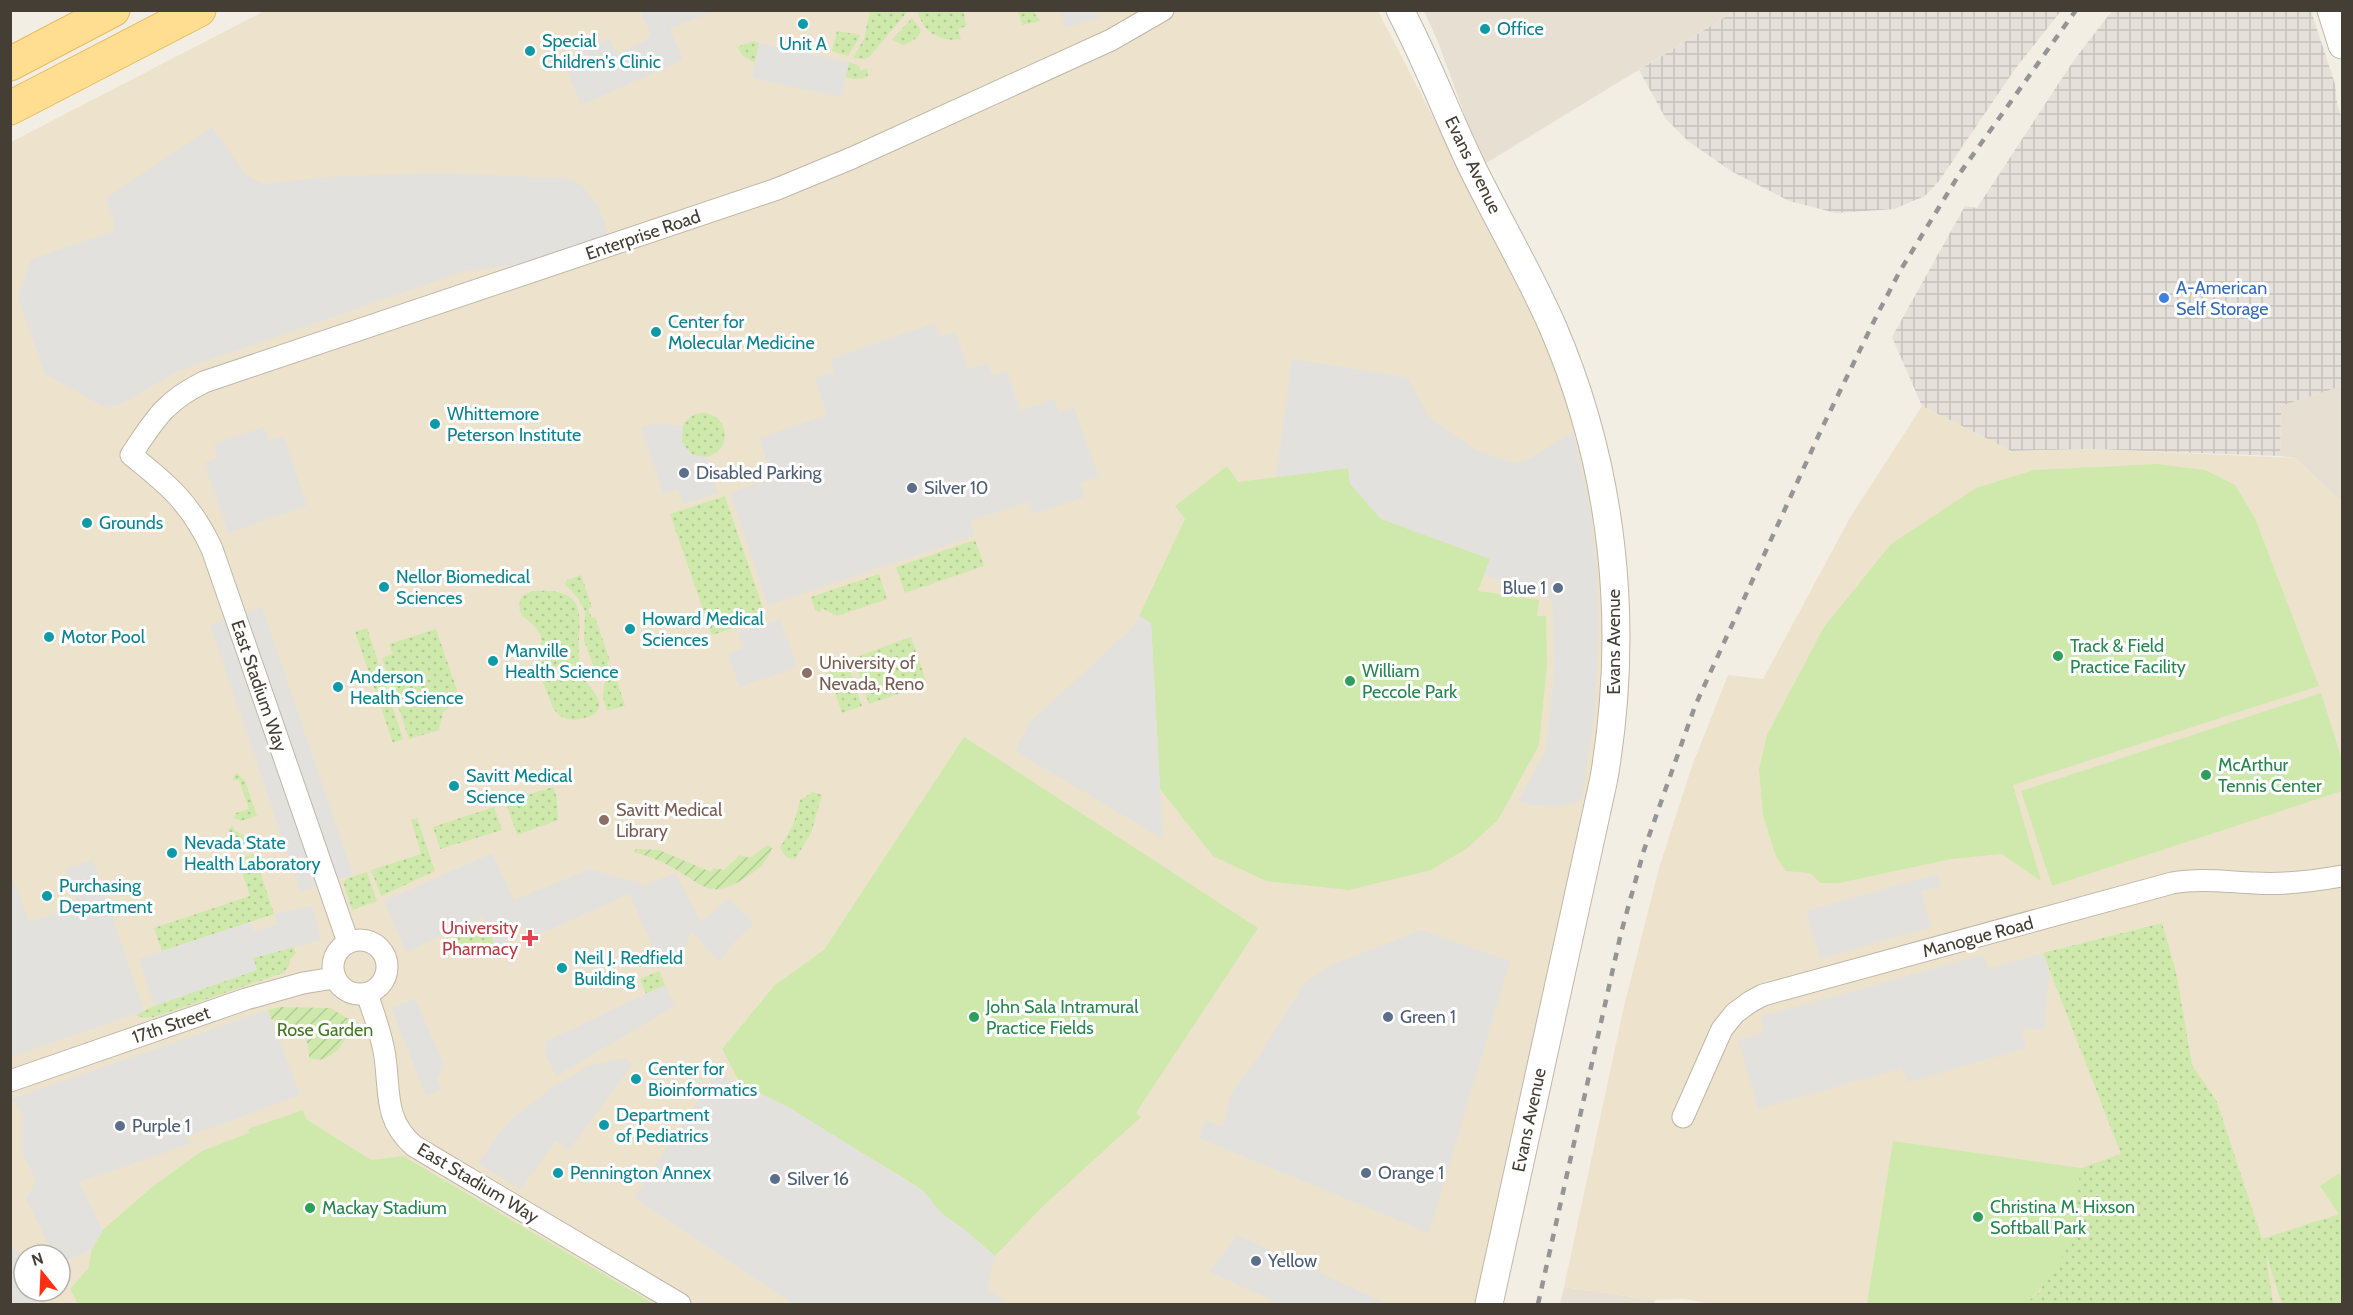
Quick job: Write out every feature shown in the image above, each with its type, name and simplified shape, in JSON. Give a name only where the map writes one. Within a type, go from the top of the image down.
[{"type":"main road","points":[[10,64],[113,10]]},
{"type":"main road","points":[[10,108],[199,10]]},
{"type":"street","name":"Enterprise Road","points":[[130,454],[165,406],[204,382],[777,189],[842,162],[1102,44],[1163,10]]},
{"type":"street","name":"Evans Avenue","points":[[1400,10],[1473,169],[1538,295],[1568,367],[1585,418],[1602,484],[1615,586],[1615,679],[1605,768],[1489,1305]]},
{"type":"street","points":[[2331,10],[2343,45]]},
{"type":"street","name":"East Stadium Way","points":[[130,454],[180,496],[203,530],[212,549],[348,942]]},
{"type":"street","name":"Manogue Road","points":[[1683,1118],[1722,1029],[1735,1013],[1763,995],[2172,883],[2193,879],[2258,883],[2291,882],[2343,876]]},
{"type":"street","points":[[364,940],[379,948],[384,955],[387,973],[379,987],[367,994],[359,995],[344,990],[334,978],[333,961],[336,954],[348,942],[364,940]]},
{"type":"street","name":"17th Street","points":[[10,1081],[246,999],[303,983],[334,978]]},
{"type":"street","name":"East Stadium Way","points":[[367,994],[385,1056],[391,1112],[396,1127],[404,1137],[414,1146],[680,1305]]},
{"type":"shaded area","name":"University of Nevada, Reno","points":[[264,11],[1378,11],[1532,308],[1561,381],[1585,461],[1604,579],[1603,688],[1589,791],[1476,1304],[11,1304],[11,142]]},
{"type":"shaded area","points":[[640,11],[714,11],[670,29],[683,60],[581,105],[562,59],[610,38],[614,49],[620,52],[645,41],[651,35]]},
{"type":"shaded area","points":[[1060,11],[1096,11],[1099,18],[1065,28]]},
{"type":"shaded area","points":[[1424,11],[1735,11],[1483,165],[1438,42]]},
{"type":"shaded area","points":[[1735,11],[2061,11],[2015,69],[1939,181],[1925,196],[1894,209],[1836,213],[1789,201],[1731,171],[1688,141],[1666,119],[1639,70]]},
{"type":"shaded area","points":[[2112,11],[2311,11],[2335,84],[2342,119],[2342,386],[2281,406],[2280,456],[2092,449],[2011,451],[1922,406],[1892,337],[1965,206],[1977,208],[2074,60]]},
{"type":"shaded area","points":[[759,43],[849,62],[841,97],[752,78]]},
{"type":"shaded area","points":[[212,127],[246,175],[264,184],[323,177],[439,173],[564,178],[581,184],[598,206],[610,237],[517,265],[465,271],[178,371],[121,404],[104,407],[45,374],[18,298],[31,259],[116,230],[106,198]]},
{"type":"shaded area","name":"Silver 10","points":[[935,323],[940,337],[955,332],[968,369],[988,363],[992,376],[1007,371],[1020,410],[1054,399],[1059,412],[1074,407],[1099,477],[1080,483],[1084,497],[1032,514],[1028,502],[970,521],[974,536],[768,605],[730,493],[772,478],[759,438],[827,415],[815,378],[834,372],[830,359]]},
{"type":"shaded area","name":"Blue 1","points":[[1292,359],[1407,377],[1430,418],[1476,450],[1513,463],[1527,460],[1573,432],[1591,514],[1597,567],[1599,625],[1595,713],[1582,797],[1577,802],[1563,806],[1531,805],[1518,801],[1546,750],[1555,664],[1552,600],[1484,575],[1490,559],[1381,519],[1350,484],[1348,468],[1276,477]]},
{"type":"shaded area","points":[[2342,386],[2342,502],[2295,458],[2280,456],[2281,406]]},
{"type":"shaded area","points":[[1922,406],[2011,451],[2092,449],[2295,458],[2342,502],[2342,1304],[1712,1304],[1683,1299],[1655,1300],[1564,1287],[1624,1006],[1659,868],[1692,766],[1728,675],[1763,679],[1851,516]]},
{"type":"shaded area","name":"Disabled Parking","points":[[658,423],[683,426],[682,442],[692,455],[706,457],[718,493],[683,504],[678,489],[663,494],[641,428]]},
{"type":"shaded area","points":[[264,427],[269,441],[284,436],[307,506],[228,533],[204,463],[218,458],[214,444]]},
{"type":"shaded area","points":[[262,607],[353,875],[300,892],[210,625]]},
{"type":"shaded area","points":[[1139,616],[1151,623],[1163,839],[1015,751],[1030,722],[1129,631]]},
{"type":"shaded area","points":[[780,619],[797,667],[740,687],[728,654],[743,648],[738,633]]},
{"type":"shaded area","points":[[492,853],[514,900],[590,869],[645,885],[675,873],[701,922],[729,898],[754,924],[736,940],[719,962],[692,931],[679,963],[663,969],[629,894],[538,935],[522,928],[515,928],[510,931],[505,947],[498,950],[482,917],[406,952],[384,901]]},
{"type":"shaded area","points":[[93,860],[144,1011],[11,1057],[11,879],[13,879],[29,922],[77,906],[65,869]]},
{"type":"shaded area","points":[[1938,874],[1941,886],[1921,892],[1931,927],[1820,959],[1806,911]]},
{"type":"shaded area","points":[[312,906],[321,940],[253,958],[257,970],[154,1006],[139,959],[251,922],[254,931],[277,925],[274,914]]},
{"type":"shaded area","points":[[1421,930],[1510,961],[1429,1233],[1199,1138],[1205,1120],[1223,1127],[1231,1093],[1261,1053],[1305,982],[1331,965]]},
{"type":"shaded area","points":[[2043,953],[2049,974],[2044,1030],[2026,1028],[2021,1034],[2026,1048],[1908,1082],[1902,1068],[1758,1109],[1738,1040],[1764,1032],[1760,1017],[1983,955],[1989,969]]},
{"type":"shaded area","points":[[665,985],[675,1006],[556,1076],[545,1053],[547,1041]]},
{"type":"shaded area","points":[[415,999],[444,1064],[437,1079],[442,1089],[426,1096],[391,1008]]},
{"type":"shaded area","name":"Purple 1","points":[[268,1010],[300,1095],[186,1137],[192,1143],[79,1182],[103,1230],[92,1249],[72,1258],[72,1243],[48,1243],[26,1199],[36,1181],[22,1153],[23,1114],[11,1099]]},
{"type":"shaded area","points":[[623,1058],[633,1064],[569,1150],[556,1141],[521,1189],[478,1164],[510,1121],[551,1088],[589,1066]]},
{"type":"shaded area","name":"Silver 16","points":[[719,1073],[792,1109],[924,1192],[942,1214],[964,1229],[995,1256],[987,1289],[1008,1304],[793,1304],[634,1198],[688,1115]]},
{"type":"shaded area","name":"Yellow","points":[[1237,1235],[1388,1304],[1280,1304],[1210,1272]]},
{"type":"shaded area","points":[[10,1246],[12,1248],[12,1303],[33,1303],[11,1304]]},
{"type":"shaded area","points":[[1564,1287],[1655,1300],[1654,1304],[1560,1304]]},
{"type":"green space","points":[[870,11],[908,11],[870,56],[865,59],[853,58],[864,39]]},
{"type":"green space","points":[[918,11],[964,12],[966,26],[958,29],[961,39],[954,40],[939,37],[928,30]]},
{"type":"green space","points":[[1018,11],[1033,11],[1040,21],[1022,25]]},
{"type":"green space","points":[[912,18],[921,30],[917,37],[904,45],[892,40]]},
{"type":"green space","points":[[837,31],[861,35],[848,56],[832,51]]},
{"type":"green space","points":[[754,41],[759,43],[755,63],[743,56],[737,47]]},
{"type":"green space","points":[[849,62],[859,66],[860,71],[867,68],[868,75],[865,78],[846,77]]},
{"type":"green space","points":[[703,413],[719,419],[725,435],[719,451],[703,457],[687,451],[681,435],[687,419]]},
{"type":"green space","name":"Track & Field Practice Facility","points":[[2157,464],[2205,470],[2235,485],[2255,518],[2319,686],[2013,785],[2041,881],[2002,854],[1951,859],[1839,883],[1820,883],[1810,873],[1786,871],[1776,857],[1763,815],[1759,769],[1767,735],[1824,627],[1891,544],[1976,488],[2034,470]]},
{"type":"green space","name":"William Peccole Park","points":[[1227,466],[1238,482],[1348,468],[1382,519],[1490,559],[1478,591],[1539,600],[1537,616],[1546,616],[1547,665],[1539,745],[1498,820],[1466,849],[1431,870],[1349,890],[1266,881],[1213,856],[1160,789],[1151,623],[1139,616],[1185,519],[1175,506]]},
{"type":"green space","points":[[725,496],[766,617],[712,635],[670,514]]},
{"type":"green space","points":[[975,540],[984,566],[905,593],[896,567]]},
{"type":"green space","points":[[879,574],[887,599],[837,616],[822,608],[820,612],[815,610],[811,597]]},
{"type":"green space","points":[[581,575],[592,607],[588,609],[592,618],[595,617],[610,661],[607,662],[610,672],[614,671],[625,706],[607,711],[603,697],[605,681],[597,675],[584,641],[585,611],[577,597],[565,584],[567,580]]},
{"type":"green space","points":[[533,591],[555,592],[569,597],[577,605],[579,661],[583,676],[599,700],[598,709],[594,715],[570,720],[560,716],[552,706],[537,661],[540,634],[521,614],[520,609],[522,596]]},
{"type":"green space","points":[[367,628],[403,739],[393,743],[355,632]]},
{"type":"green space","points":[[436,629],[460,699],[443,712],[439,730],[409,739],[382,658],[393,654],[389,644]]},
{"type":"green space","points":[[911,637],[927,684],[869,704],[853,658]]},
{"type":"green space","points":[[846,659],[862,706],[842,713],[826,666]]},
{"type":"green space","name":"McArthur Tennis Center","points":[[2321,693],[2342,760],[2342,791],[2052,886],[2021,791]]},
{"type":"green space","name":"John Sala Intramural Practice Fields","points":[[964,737],[1258,928],[1136,1113],[1141,1117],[1042,1207],[995,1256],[964,1229],[942,1214],[924,1192],[915,1185],[805,1118],[740,1083],[722,1049],[775,985],[824,950]]},
{"type":"green space","points":[[237,773],[245,781],[257,816],[241,821],[234,818],[236,813],[249,809],[239,780],[233,781]]},
{"type":"green space","points":[[553,787],[557,798],[558,820],[517,835],[506,802]]},
{"type":"green space","points":[[813,792],[822,795],[811,833],[795,859],[786,857],[780,848],[794,823],[800,800]]},
{"type":"green space","points":[[494,807],[502,830],[440,849],[433,827]]},
{"type":"green space","points":[[417,818],[435,871],[381,896],[371,870],[421,854],[411,820]]},
{"type":"green space","points":[[233,826],[235,831],[254,840],[256,844],[235,851],[228,829]]},
{"type":"green space","points":[[767,845],[772,848],[771,852],[759,868],[735,884],[716,889],[701,885],[664,863],[634,852],[636,849],[659,850],[711,872],[714,868],[724,870],[740,855],[750,858]]},
{"type":"green space","points":[[254,854],[274,914],[162,951],[154,928],[250,896],[238,859]]},
{"type":"green space","points":[[367,872],[377,901],[352,910],[343,882]]},
{"type":"green space","points":[[2162,923],[2176,972],[2192,1065],[2217,1102],[2262,1239],[2339,1214],[2342,1219],[2342,1304],[2282,1304],[2266,1254],[2273,1304],[2025,1304],[2040,1291],[2076,1209],[2076,1190],[2081,1168],[2121,1154],[2043,953]]},
{"type":"green space","points":[[486,924],[499,954],[489,958],[481,941],[459,951],[453,938]]},
{"type":"green space","points":[[293,947],[296,953],[283,973],[154,1017],[145,1018],[135,1015],[154,1006],[257,970],[253,958]]},
{"type":"green space","points":[[659,971],[665,985],[646,994],[640,979]]},
{"type":"green space","name":"Rose Garden","points":[[280,1007],[330,1008],[354,1022],[343,1043],[332,1055],[325,1058],[309,1058],[303,1035],[272,1020],[268,1010]]},
{"type":"green space","name":"Mackay Stadium","points":[[303,1110],[306,1119],[371,1160],[403,1156],[654,1304],[78,1304],[72,1293],[72,1287],[88,1269],[92,1249],[103,1230],[152,1187],[202,1151],[249,1133],[248,1129]]},
{"type":"green space","name":"Christina M. Hixson Softball Park","points":[[1893,1141],[2081,1168],[2074,1224],[2065,1250],[2060,1262],[2044,1284],[2025,1304],[1867,1304]]},
{"type":"green space","points":[[2339,1173],[2342,1178],[2342,1219],[2320,1186]]},
{"type":"railway","points":[[1538,1304],[1621,933],[1644,850],[1695,706],[1822,428],[1900,271],[1960,173],[2076,10]]},
{"type":"place","name":"Unit A","points":[[803,24]]},
{"type":"place","name":"Office","points":[[1485,29]]},
{"type":"place","name":"Special Children's Clinic","points":[[530,51]]},
{"type":"place","name":"A-American Self Storage","points":[[2164,298]]},
{"type":"place","name":"Center for Molecular Medicine","points":[[656,332]]},
{"type":"place","name":"Whittemore Peterson Institute","points":[[435,424]]},
{"type":"place","name":"Disabled Parking","points":[[684,473]]},
{"type":"place","name":"Silver 10","points":[[912,488]]},
{"type":"place","name":"Grounds","points":[[87,523]]},
{"type":"place","name":"Nellor Biomedical Sciences","points":[[384,587]]},
{"type":"place","name":"Blue 1","points":[[1558,588]]},
{"type":"place","name":"Howard Medical Sciences","points":[[630,629]]},
{"type":"place","name":"Motor Pool","points":[[49,637]]},
{"type":"place","name":"Track & Field Practice Facility","points":[[2058,656]]},
{"type":"place","name":"Manville Health Science","points":[[493,661]]},
{"type":"place","name":"University of Nevada, Reno","points":[[807,673]]},
{"type":"place","name":"William Peccole Park","points":[[1350,681]]},
{"type":"place","name":"Anderson Health Science","points":[[338,687]]},
{"type":"place","name":"McArthur Tennis Center","points":[[2206,775]]},
{"type":"place","name":"Savitt Medical Science","points":[[454,786]]},
{"type":"place","name":"Savitt Medical Library","points":[[604,820]]},
{"type":"place","name":"Nevada State Health Laboratory","points":[[172,853]]},
{"type":"place","name":"Purchasing Department","points":[[47,896]]},
{"type":"place","name":"University Pharmacy","points":[[530,938]]},
{"type":"place","name":"Neil J. Redfield Building","points":[[562,968]]},
{"type":"place","name":"John Sala Intramural Practice Fields","points":[[974,1017]]},
{"type":"place","name":"Green 1","points":[[1388,1017]]},
{"type":"place","name":"Center for Bioinformatics","points":[[636,1079]]},
{"type":"place","name":"Department of Pediatrics","points":[[604,1125]]},
{"type":"place","name":"Purple 1","points":[[120,1126]]},
{"type":"place","name":"Pennington Annex","points":[[558,1173]]},
{"type":"place","name":"Orange 1","points":[[1366,1173]]},
{"type":"place","name":"Silver 16","points":[[775,1179]]},
{"type":"place","name":"Mackay Stadium","points":[[310,1208]]},
{"type":"place","name":"Christina M. Hixson Softball Park","points":[[1978,1217]]},
{"type":"place","name":"Yellow","points":[[1256,1261]]}]
